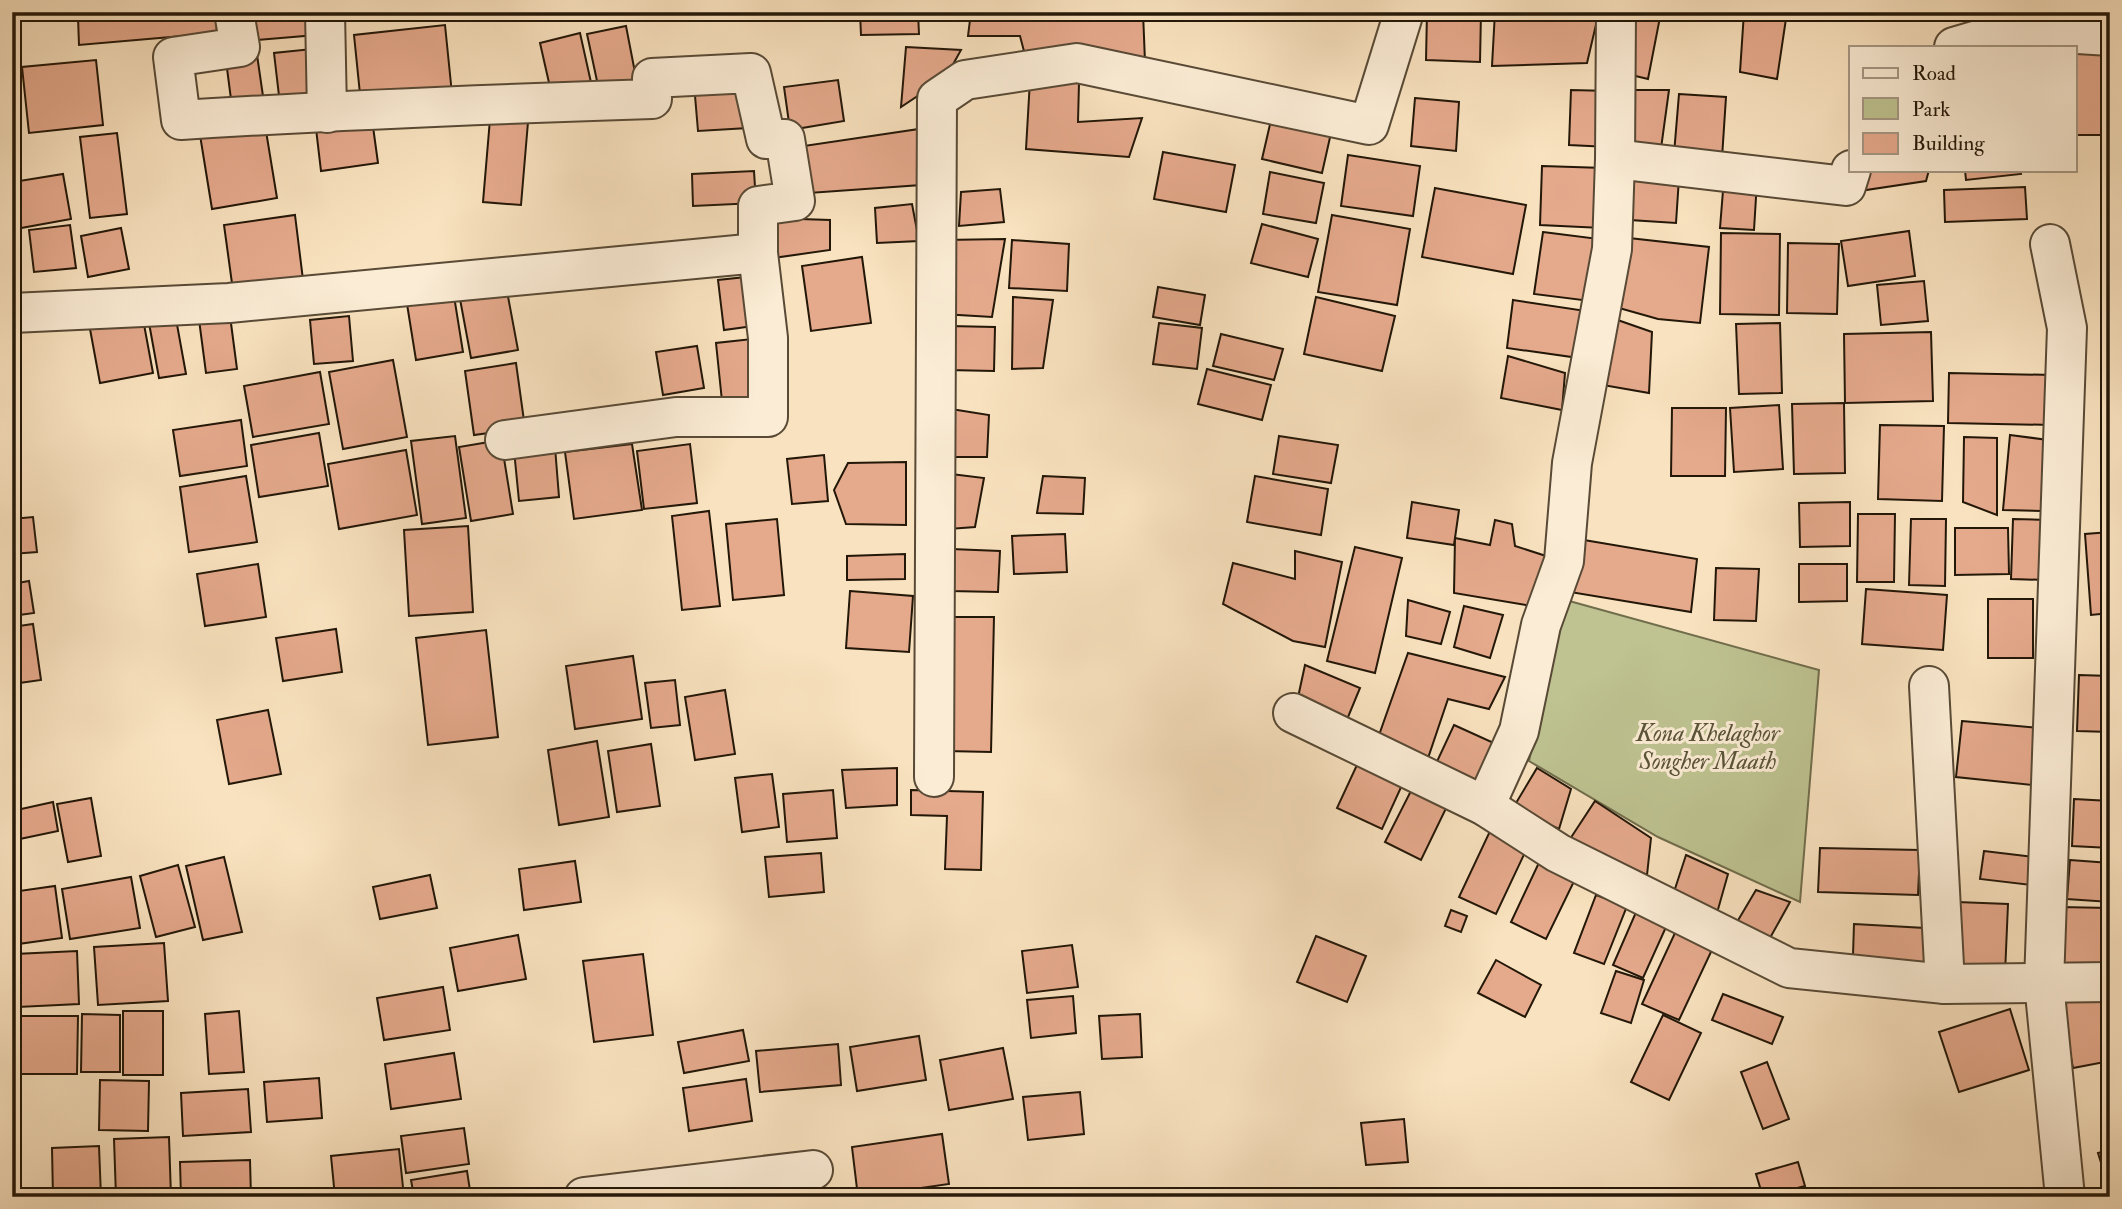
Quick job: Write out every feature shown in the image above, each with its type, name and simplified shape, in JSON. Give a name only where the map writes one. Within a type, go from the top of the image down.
[{"type":"street","points":[[234,12],[240,47],[173,57],[181,120],[403,107],[652,99],[653,78],[751,73],[766,139],[785,139],[795,201],[758,206],[758,253],[768,338],[768,417],[676,418],[505,440]]},
{"type":"street","points":[[325,12],[327,113]]},
{"type":"street","points":[[933,777],[937,99],[965,80],[1077,63],[1369,125],[1404,12]]},
{"type":"street","points":[[1485,806],[1519,731],[1541,625],[1564,561],[1572,463],[1612,249],[1616,12]]},
{"type":"street","points":[[1957,46],[2012,30],[2110,36]]},
{"type":"street","points":[[1615,159],[1846,186],[1850,172]]},
{"type":"street","points":[[2050,244],[2067,328],[2044,983],[2065,1197]]},
{"type":"street","points":[[12,313],[229,303],[758,253]]},
{"type":"street","points":[[1929,686],[1945,984]]},
{"type":"street","points":[[1293,713],[1485,806],[1558,853],[1789,968],[1945,984],[2110,982]]},
{"type":"street","points":[[584,1197],[813,1170]]},
{"type":"green space","name":"Kona Khelaghor Songher Maath","points":[[1562,599],[1819,670],[1800,902],[1658,837],[1529,761]]},
{"type":"building","points":[[130,12],[216,12],[217,33],[79,45],[78,17]]},
{"type":"building","points":[[241,12],[314,12],[316,35],[244,41]]},
{"type":"building","points":[[860,12],[918,12],[919,34],[861,35]]},
{"type":"building","points":[[971,12],[1143,12],[1145,62],[1025,55],[1020,36],[968,36]]},
{"type":"building","points":[[1427,12],[1481,12],[1480,62],[1426,60]]},
{"type":"building","points":[[1495,12],[1599,12],[1587,63],[1492,66]]},
{"type":"building","points":[[1625,12],[1661,12],[1648,79],[1623,73]]},
{"type":"building","points":[[1744,12],[1787,12],[1777,79],[1740,72]]},
{"type":"building","points":[[2055,12],[2110,12],[2110,23],[2055,22]]},
{"type":"building","points":[[445,25],[452,94],[361,104],[354,35]]},
{"type":"building","points":[[626,26],[638,88],[600,95],[587,34]]},
{"type":"building","points":[[580,33],[592,87],[552,96],[540,43]]},
{"type":"building","points":[[906,47],[961,50],[946,77],[901,107]]},
{"type":"building","points":[[256,48],[264,103],[232,107],[225,53]]},
{"type":"building","points":[[312,49],[318,109],[281,113],[274,53]]},
{"type":"building","points":[[2076,51],[2110,53],[2110,135],[2076,135]]},
{"type":"building","points":[[96,60],[103,125],[29,133],[22,67]]},
{"type":"building","points":[[838,80],[844,121],[790,130],[784,87]]},
{"type":"building","points":[[1030,80],[1079,83],[1078,122],[1142,118],[1129,157],[1026,149]]},
{"type":"building","points":[[745,81],[748,128],[698,131],[694,84]]},
{"type":"building","points":[[1571,90],[1610,91],[1609,147],[1569,145]]},
{"type":"building","points":[[1633,90],[1669,90],[1660,156],[1625,152]]},
{"type":"building","points":[[1679,94],[1726,97],[1722,158],[1674,154]]},
{"type":"building","points":[[1415,98],[1459,102],[1456,151],[1411,146]]},
{"type":"building","points":[[371,112],[378,163],[321,171],[315,120]]},
{"type":"building","points":[[490,119],[528,122],[521,205],[483,202]]},
{"type":"building","points":[[1271,120],[1331,133],[1322,173],[1262,159]]},
{"type":"building","points":[[265,125],[277,198],[212,209],[200,135]]},
{"type":"building","points":[[919,129],[921,185],[809,193],[797,147]]},
{"type":"building","points":[[117,133],[127,214],[90,218],[80,137]]},
{"type":"building","points":[[1163,152],[1235,165],[1226,212],[1154,199]]},
{"type":"building","points":[[1348,155],[1420,166],[1413,216],[1341,206]]},
{"type":"building","points":[[1542,166],[1604,168],[1602,228],[1540,225]]},
{"type":"building","points":[[754,171],[756,203],[693,206],[692,174]]},
{"type":"building","points":[[1270,172],[1324,183],[1316,223],[1263,214]]},
{"type":"building","points":[[1863,172],[1928,172],[1926,181],[1866,190]]},
{"type":"building","points":[[1965,172],[2021,174],[1966,180]]},
{"type":"building","points":[[63,174],[71,219],[21,228],[13,182]]},
{"type":"building","points":[[1633,176],[1679,178],[1676,223],[1630,220]]},
{"type":"building","points":[[1724,178],[1757,181],[1754,230],[1720,228]]},
{"type":"building","points":[[2025,187],[2027,219],[1945,222],[1944,190]]},
{"type":"building","points":[[1435,188],[1526,205],[1513,274],[1422,257]]},
{"type":"building","points":[[1000,189],[1004,222],[959,226],[961,192]]},
{"type":"building","points":[[912,204],[919,241],[877,243],[875,208]]},
{"type":"building","points":[[295,215],[304,288],[234,298],[224,225]]},
{"type":"building","points":[[1332,215],[1410,229],[1397,305],[1318,292]]},
{"type":"building","points":[[770,218],[830,220],[830,250],[773,258]]},
{"type":"building","points":[[1262,224],[1318,239],[1308,277],[1251,263]]},
{"type":"building","points":[[70,225],[76,268],[34,272],[29,230]]},
{"type":"building","points":[[121,228],[129,269],[88,277],[81,236]]},
{"type":"building","points":[[1909,231],[1915,276],[1848,286],[1841,241]]},
{"type":"building","points":[[1543,232],[1599,239],[1590,301],[1534,294]]},
{"type":"building","points":[[1721,233],[1780,234],[1779,315],[1720,314]]},
{"type":"building","points":[[1620,237],[1709,247],[1700,323],[1658,319],[1612,306]]},
{"type":"building","points":[[1005,239],[992,317],[942,314],[944,240]]},
{"type":"building","points":[[1012,240],[1069,244],[1067,291],[1009,288]]},
{"type":"building","points":[[1788,243],[1839,244],[1837,314],[1787,313]]},
{"type":"building","points":[[862,257],[871,323],[811,331],[802,266]]},
{"type":"building","points":[[755,276],[761,325],[724,330],[718,280]]},
{"type":"building","points":[[1924,281],[1928,321],[1881,325],[1877,285]]},
{"type":"building","points":[[2110,284],[2110,344],[2108,344],[2101,285]]},
{"type":"building","points":[[1158,287],[1205,295],[1200,325],[1153,317]]},
{"type":"building","points":[[507,291],[518,350],[471,358],[460,299]]},
{"type":"building","points":[[454,296],[463,352],[416,360],[407,304]]},
{"type":"building","points":[[1013,297],[1053,300],[1043,368],[1012,369]]},
{"type":"building","points":[[1316,297],[1395,316],[1382,371],[1304,354]]},
{"type":"building","points":[[1513,300],[1586,311],[1579,358],[1507,348]]},
{"type":"building","points":[[174,308],[186,374],[159,378],[147,312]]},
{"type":"building","points":[[229,308],[237,369],[206,373],[198,312]]},
{"type":"building","points":[[349,316],[353,361],[314,364],[310,320]]},
{"type":"building","points":[[1609,317],[1652,332],[1649,393],[1597,384]]},
{"type":"building","points":[[143,319],[153,373],[100,383],[90,329]]},
{"type":"building","points":[[1159,323],[1202,328],[1197,369],[1153,364]]},
{"type":"building","points":[[1780,323],[1782,393],[1739,394],[1736,324]]},
{"type":"building","points":[[949,326],[995,327],[994,371],[948,370]]},
{"type":"building","points":[[1931,332],[1933,401],[1845,403],[1844,334]]},
{"type":"building","points":[[1221,334],[1283,349],[1274,380],[1213,366]]},
{"type":"building","points":[[752,339],[759,407],[723,411],[716,343]]},
{"type":"building","points":[[697,346],[704,388],[663,395],[656,352]]},
{"type":"building","points":[[1508,356],[1565,373],[1562,410],[1501,398]]},
{"type":"building","points":[[393,360],[407,437],[343,449],[329,372]]},
{"type":"building","points":[[516,363],[525,428],[474,435],[465,371]]},
{"type":"building","points":[[1207,369],[1271,385],[1262,420],[1198,404]]},
{"type":"building","points":[[320,372],[329,424],[253,437],[244,386]]},
{"type":"building","points":[[1949,373],[2053,375],[2052,425],[1948,423]]},
{"type":"building","points":[[1844,403],[1845,473],[1794,474],[1792,404]]},
{"type":"building","points":[[1779,405],[1783,469],[1734,472],[1730,408]]},
{"type":"building","points":[[1672,408],[1726,408],[1725,476],[1671,476]]},
{"type":"building","points":[[951,409],[989,415],[987,457],[948,457]]},
{"type":"building","points":[[241,420],[247,466],[180,476],[173,430]]},
{"type":"building","points":[[1880,425],[1944,426],[1942,501],[1878,499]]},
{"type":"building","points":[[319,433],[328,486],[259,497],[251,445]]},
{"type":"building","points":[[2010,435],[2056,441],[2041,511],[2003,510]]},
{"type":"building","points":[[455,436],[466,518],[422,524],[411,441]]},
{"type":"building","points":[[1279,436],[1338,445],[1331,483],[1273,474]]},
{"type":"building","points":[[1964,437],[1997,438],[1997,515],[1963,502]]},
{"type":"building","points":[[501,440],[513,514],[471,521],[459,447]]},
{"type":"building","points":[[632,444],[642,510],[574,519],[565,452]]},
{"type":"building","points":[[690,444],[697,503],[644,509],[637,451]]},
{"type":"building","points":[[555,447],[559,497],[519,501],[514,450]]},
{"type":"building","points":[[2103,449],[2110,449],[2110,484],[2105,484]]},
{"type":"building","points":[[406,450],[417,515],[339,529],[328,464]]},
{"type":"building","points":[[824,455],[828,501],[792,504],[787,459]]},
{"type":"building","points":[[906,462],[906,525],[846,524],[834,490],[848,463]]},
{"type":"building","points":[[951,474],[984,478],[975,527],[949,529]]},
{"type":"building","points":[[246,476],[257,542],[189,552],[180,487]]},
{"type":"building","points":[[1043,476],[1085,478],[1083,514],[1037,513]]},
{"type":"building","points":[[1255,476],[1328,489],[1321,535],[1247,522]]},
{"type":"building","points":[[2101,495],[2110,495],[2110,523],[2102,523]]},
{"type":"building","points":[[1412,502],[1459,510],[1454,545],[1407,538]]},
{"type":"building","points":[[1850,502],[1850,546],[1800,547],[1799,503]]},
{"type":"building","points":[[709,511],[720,606],[682,610],[672,516]]},
{"type":"building","points":[[1858,514],[1895,514],[1894,582],[1857,582]]},
{"type":"building","points":[[33,517],[37,552],[12,554],[12,519]]},
{"type":"building","points":[[777,519],[784,595],[733,600],[726,524]]},
{"type":"building","points":[[1911,519],[1946,519],[1945,586],[1909,585]]},
{"type":"building","points":[[2013,519],[2047,520],[2045,580],[2011,579]]},
{"type":"building","points":[[1495,520],[1512,524],[1515,546],[1546,556],[1532,606],[1454,593],[1455,538],[1490,545]]},
{"type":"building","points":[[468,526],[473,612],[409,616],[404,530]]},
{"type":"building","points":[[1955,528],[2008,528],[2009,574],[1955,575]]},
{"type":"building","points":[[2110,532],[2110,613],[2091,615],[2085,534]]},
{"type":"building","points":[[1065,534],[1067,572],[1014,574],[1012,536]]},
{"type":"building","points":[[1578,539],[1697,559],[1691,612],[1570,592]]},
{"type":"building","points":[[1355,547],[1402,558],[1375,673],[1327,661]]},
{"type":"building","points":[[951,549],[1000,551],[998,592],[950,591]]},
{"type":"building","points":[[1295,551],[1342,562],[1325,647],[1293,641],[1223,604],[1233,563],[1295,579]]},
{"type":"building","points":[[905,554],[905,579],[847,580],[847,556]]},
{"type":"building","points":[[258,564],[266,617],[205,626],[197,574]]},
{"type":"building","points":[[1799,564],[1847,564],[1847,601],[1799,602]]},
{"type":"building","points":[[1716,568],[1759,569],[1756,621],[1714,620]]},
{"type":"building","points":[[29,581],[34,613],[12,616],[12,584]]},
{"type":"building","points":[[1866,589],[1947,595],[1943,650],[1862,644]]},
{"type":"building","points":[[850,591],[913,596],[909,652],[846,648]]},
{"type":"building","points":[[1988,599],[2033,599],[2033,658],[1988,658]]},
{"type":"building","points":[[1408,600],[1450,612],[1441,644],[1406,636]]},
{"type":"building","points":[[1464,606],[1503,615],[1490,658],[1454,647]]},
{"type":"building","points":[[948,617],[994,617],[991,752],[946,751]]},
{"type":"building","points":[[33,624],[41,680],[12,684],[12,627]]},
{"type":"building","points":[[336,629],[342,672],[283,681],[276,638]]},
{"type":"building","points":[[486,630],[498,737],[428,745],[416,638]]},
{"type":"building","points":[[1408,653],[1505,677],[1489,709],[1448,699],[1427,761],[1378,738]]},
{"type":"building","points":[[633,656],[642,719],[575,729],[566,666]]},
{"type":"building","points":[[1305,665],[1360,688],[1346,722],[1297,702]]},
{"type":"building","points":[[2079,675],[2110,676],[2110,732],[2077,731]]},
{"type":"building","points":[[675,680],[680,725],[651,728],[645,683]]},
{"type":"building","points":[[725,690],[735,754],[695,760],[685,697]]},
{"type":"building","points":[[268,710],[281,774],[229,784],[217,720]]},
{"type":"building","points":[[1962,721],[2039,728],[2032,785],[1956,777]]},
{"type":"building","points":[[1454,725],[1496,744],[1480,784],[1434,768]]},
{"type":"building","points":[[597,741],[609,817],[559,825],[548,750]]},
{"type":"building","points":[[651,744],[660,806],[617,812],[608,751]]},
{"type":"building","points":[[1363,752],[1408,772],[1382,829],[1337,808]]},
{"type":"building","points":[[897,768],[897,805],[846,808],[842,770]]},
{"type":"building","points":[[1537,768],[1571,789],[1559,829],[1513,808]]},
{"type":"building","points":[[772,774],[779,827],[742,832],[735,778]]},
{"type":"building","points":[[1417,779],[1452,796],[1421,860],[1385,842]]},
{"type":"building","points":[[833,790],[837,838],[787,842],[783,794]]},
{"type":"building","points":[[911,790],[983,792],[981,870],[945,869],[947,816],[911,815]]},
{"type":"building","points":[[91,798],[101,856],[68,862],[57,804]]},
{"type":"building","points":[[2074,799],[2110,801],[2110,848],[2072,846]]},
{"type":"building","points":[[1595,801],[1651,838],[1647,875],[1570,839]]},
{"type":"building","points":[[53,802],[58,831],[15,840],[12,811]]},
{"type":"building","points":[[1491,829],[1528,846],[1496,914],[1459,897]]},
{"type":"building","points":[[1820,848],[1920,850],[1918,895],[1818,892]]},
{"type":"building","points":[[1984,851],[2035,857],[2031,885],[1980,879]]},
{"type":"building","points":[[1544,852],[1580,869],[1546,939],[1511,922]]},
{"type":"building","points":[[821,853],[824,892],[769,897],[765,857]]},
{"type":"building","points":[[1686,855],[1728,874],[1717,913],[1672,898]]},
{"type":"building","points":[[224,857],[242,932],[203,940],[186,866]]},
{"type":"building","points":[[2070,860],[2110,863],[2110,902],[2067,899]]},
{"type":"building","points":[[575,861],[581,902],[524,910],[519,869]]},
{"type":"building","points":[[178,865],[195,927],[156,937],[140,876]]},
{"type":"building","points":[[430,875],[437,908],[380,919],[373,887]]},
{"type":"building","points":[[131,877],[140,928],[70,939],[62,889]]},
{"type":"building","points":[[55,886],[62,938],[18,944],[12,892]]},
{"type":"building","points":[[1756,890],[1790,902],[1770,938],[1737,922]]},
{"type":"building","points":[[1596,895],[1627,906],[1604,964],[1574,953]]},
{"type":"building","points":[[1957,902],[2008,904],[2005,974],[1955,972]]},
{"type":"building","points":[[1640,903],[1671,916],[1643,978],[1613,965]]},
{"type":"building","points":[[2060,907],[2110,908],[2108,971],[2058,970]]},
{"type":"building","points":[[1451,910],[1467,916],[1461,932],[1445,926]]},
{"type":"building","points":[[1681,920],[1718,937],[1679,1020],[1642,1004]]},
{"type":"building","points":[[1854,924],[1925,928],[1925,966],[1853,955]]},
{"type":"building","points":[[518,935],[526,979],[458,991],[450,948]]},
{"type":"building","points":[[1316,936],[1366,956],[1347,1002],[1297,982]]},
{"type":"building","points":[[164,943],[168,1001],[98,1005],[94,947]]},
{"type":"building","points":[[1072,945],[1078,987],[1027,993],[1022,951]]},
{"type":"building","points":[[77,951],[79,1004],[18,1007],[15,954]]},
{"type":"building","points":[[643,954],[653,1035],[594,1042],[583,961]]},
{"type":"building","points":[[1496,960],[1541,985],[1525,1017],[1478,993]]},
{"type":"building","points":[[1616,971],[1644,980],[1631,1023],[1601,1013]]},
{"type":"building","points":[[443,987],[450,1030],[384,1040],[377,998]]},
{"type":"building","points":[[2099,991],[2110,1061],[2073,1068],[2060,1000]]},
{"type":"building","points":[[1723,994],[1783,1017],[1772,1044],[1712,1020]]},
{"type":"building","points":[[1073,996],[1076,1033],[1031,1038],[1027,1000]]},
{"type":"building","points":[[2010,1009],[2029,1070],[1959,1092],[1939,1032]]},
{"type":"building","points":[[123,1011],[163,1011],[163,1075],[123,1075]]},
{"type":"building","points":[[239,1011],[244,1072],[209,1074],[205,1014]]},
{"type":"building","points":[[82,1014],[120,1015],[120,1072],[81,1072]]},
{"type":"building","points":[[1140,1014],[1142,1057],[1102,1059],[1099,1016]]},
{"type":"building","points":[[1663,1015],[1701,1033],[1669,1100],[1631,1082]]},
{"type":"building","points":[[12,1016],[78,1016],[77,1074],[12,1074]]},
{"type":"building","points":[[743,1030],[749,1061],[684,1073],[678,1042]]},
{"type":"building","points":[[919,1036],[926,1080],[857,1091],[850,1047]]},
{"type":"building","points":[[838,1044],[841,1085],[760,1092],[756,1051]]},
{"type":"building","points":[[1003,1048],[1013,1099],[949,1110],[940,1060]]},
{"type":"building","points":[[454,1053],[461,1099],[391,1109],[385,1064]]},
{"type":"building","points":[[1767,1062],[1789,1119],[1763,1129],[1741,1072]]},
{"type":"building","points":[[319,1078],[322,1118],[267,1122],[264,1082]]},
{"type":"building","points":[[746,1079],[752,1121],[689,1131],[683,1088]]},
{"type":"building","points":[[100,1080],[149,1081],[148,1131],[99,1130]]},
{"type":"building","points":[[248,1089],[251,1132],[183,1136],[181,1093]]},
{"type":"building","points":[[1080,1092],[1084,1134],[1028,1140],[1023,1097]]},
{"type":"building","points":[[1404,1119],[1408,1162],[1366,1165],[1361,1123]]},
{"type":"building","points":[[464,1128],[469,1164],[406,1173],[401,1136]]},
{"type":"building","points":[[942,1134],[949,1184],[858,1197],[852,1147]]},
{"type":"building","points":[[169,1137],[171,1197],[116,1197],[114,1139]]},
{"type":"building","points":[[99,1146],[101,1197],[53,1197],[52,1148]]},
{"type":"building","points":[[399,1149],[404,1197],[335,1197],[331,1156]]},
{"type":"building","points":[[2110,1150],[2110,1192],[2098,1153]]},
{"type":"building","points":[[250,1160],[251,1197],[181,1197],[180,1162]]},
{"type":"building","points":[[1798,1162],[1805,1186],[1763,1197],[1756,1174]]},
{"type":"building","points":[[467,1171],[471,1197],[414,1197],[411,1180]]}]
